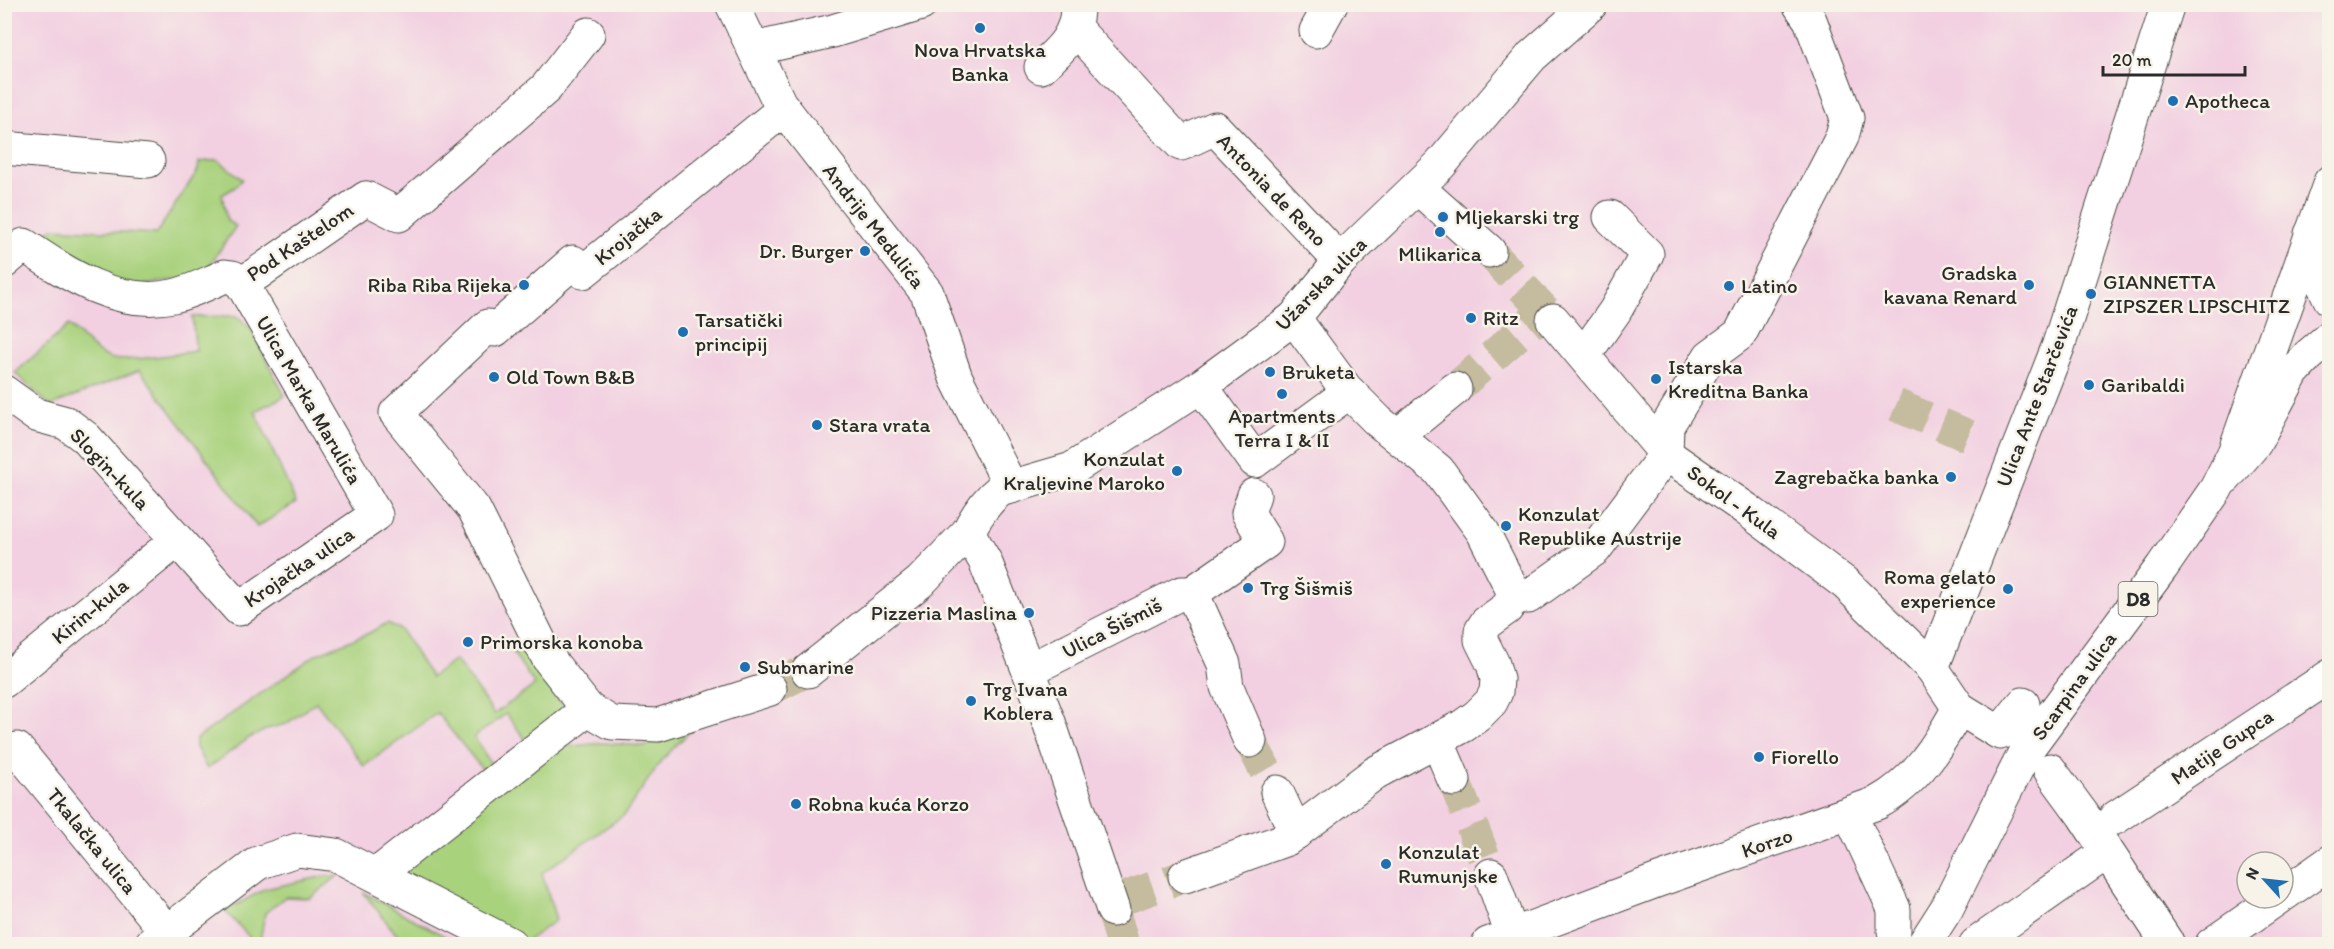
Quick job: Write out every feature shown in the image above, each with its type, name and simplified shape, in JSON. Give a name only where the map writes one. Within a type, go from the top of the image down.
[{"type":"street","name":"Andrije Medulića","points":[[732,4],[782,106],[927,293],[956,378],[1011,488]]},
{"type":"street","points":[[754,49],[833,31],[921,4]]},
{"type":"street","name":"Užarska ulica","points":[[972,525],[992,497],[1000,490],[1072,469],[1201,386],[1294,318],[1340,261],[1440,165],[1532,56],[1591,4]]},
{"type":"street","points":[[1514,596],[1528,597],[1595,549],[1666,454],[1668,426],[1710,356],[1740,334],[1842,137],[1847,118],[1810,20],[1799,4]]},
{"type":"street","name":"Ulica Ante Starčevića","points":[[1932,668],[2058,347],[2168,4]]},
{"type":"street","points":[[1041,67],[1061,51],[1069,41],[1076,16]]},
{"type":"street","name":"Antonia de Reno","points":[[1076,16],[1181,144],[1215,128],[1340,261]]},
{"type":"street","name":"Pod Kaštelom","points":[[14,253],[118,295],[146,298],[171,297],[225,276],[233,277],[242,284],[366,198],[399,214],[546,88],[588,34]]},
{"type":"street","name":"Krojačka","points":[[588,709],[548,658],[474,509],[396,413],[488,326],[495,330],[573,262],[583,272],[782,106]]},
{"type":"street","points":[[4,148],[148,160]]},
{"type":"street","points":[[1418,188],[1489,251]]},
{"type":"street","name":"D8","points":[[2311,234],[2328,191]]},
{"type":"street","points":[[1584,355],[1616,311],[1647,254],[1610,217]]},
{"type":"street","points":[[2311,234],[2317,272],[2330,299]]},
{"type":"street","name":"Scarpina ulica","points":[[1924,945],[1947,908],[2025,752],[2162,567],[2216,489],[2234,453],[2311,234]]},
{"type":"street","name":"Ulica Marka Marulića","points":[[242,284],[376,515]]},
{"type":"street","points":[[1185,876],[1287,839],[1375,772],[1463,726],[1491,702],[1496,692],[1497,679],[1493,664],[1481,640],[1481,631],[1486,623],[1507,608],[1514,596],[1483,532],[1438,470],[1378,421],[1347,391],[1294,318]]},
{"type":"street","name":"Sokol - Kula","points":[[1552,320],[1666,454],[1746,509],[1846,584],[1932,668]]},
{"type":"street","points":[[2216,489],[2255,443],[2294,372],[2330,337]]},
{"type":"street","points":[[1201,386],[1252,475],[1347,391]]},
{"type":"street","points":[[1397,436],[1455,388]]},
{"type":"street","name":"Slogin-kula","points":[[4,392],[36,415],[66,423],[86,438],[176,541]]},
{"type":"street","name":"Ulica Šišmiš","points":[[1042,663],[1186,593],[1266,542],[1248,513],[1252,475]]},
{"type":"street","name":"Krojačka ulica","points":[[176,541],[238,609],[376,515]]},
{"type":"street","points":[[808,671],[920,582],[972,525],[1049,722],[1115,904]]},
{"type":"street","name":"Kirin-kula","points":[[4,681],[176,541]]},
{"type":"street","points":[[1186,593],[1224,664],[1227,687],[1250,741]]},
{"type":"street","points":[[1932,668],[1959,708],[2002,732],[2023,704]]},
{"type":"street","name":"Matije Gupca","points":[[2101,811],[2330,676]]},
{"type":"street","points":[[376,874],[588,709],[612,723],[658,725],[770,690]]},
{"type":"street","name":"Korzo","points":[[1500,940],[1877,803],[1905,785],[1939,744],[1959,708]]},
{"type":"street","points":[[1437,740],[1454,780]]},
{"type":"street","name":"Tkalačka ulica","points":[[17,749],[159,938]]},
{"type":"street","points":[[2056,764],[2101,811],[2117,858],[2168,945]]},
{"type":"street","points":[[1276,792],[1296,833]]},
{"type":"street","points":[[1850,814],[1891,927]]},
{"type":"street","points":[[159,938],[258,863],[297,850],[336,855],[510,945]]},
{"type":"street","points":[[1976,945],[2117,858]]},
{"type":"street","points":[[2295,887],[2330,862]]},
{"type":"street","points":[[1491,875],[1500,940]]},
{"type":"street","points":[[2212,945],[2261,910]]},
{"type":"shaded area","points":[[5,5],[2329,5],[2329,944],[5,944]]},
{"type":"green space","points":[[218,160],[242,179],[234,188],[222,195],[227,221],[236,226],[205,272],[181,279],[142,285],[100,280],[41,237],[53,228],[156,234],[198,170],[199,162]]},
{"type":"green space","points":[[192,317],[238,317],[250,328],[285,396],[255,411],[296,503],[257,527],[140,370],[50,406],[15,373],[69,325],[89,345],[106,357],[129,360],[196,351]]},
{"type":"green space","points":[[387,623],[401,630],[431,677],[456,660],[494,714],[535,685],[513,653],[527,651],[546,686],[556,695],[565,709],[526,740],[506,714],[474,737],[493,767],[482,769],[437,713],[364,766],[316,702],[286,724],[270,728],[249,738],[207,769],[196,747],[196,739],[317,654],[369,633]]},
{"type":"green space","points":[[691,730],[661,761],[624,815],[542,873],[556,920],[524,943],[389,875],[543,749],[603,743],[645,746]]},
{"type":"green space","points":[[325,876],[338,876],[310,898],[285,897],[265,913],[260,941],[256,944],[225,911],[265,889]]},
{"type":"green space","points":[[363,892],[459,944],[404,944]]},
{"type":"tunnel","points":[[1489,251],[1553,320]]},
{"type":"tunnel","points":[[1455,389],[1545,311]]},
{"type":"tunnel","points":[[1896,405],[1968,436]]},
{"type":"tunnel","points":[[770,689],[806,671]]},
{"type":"tunnel","points":[[1250,741],[1277,792]]},
{"type":"tunnel","points":[[1454,780],[1491,875]]},
{"type":"tunnel","points":[[1122,899],[1185,876]]},
{"type":"tunnel","points":[[1113,910],[1123,944]]},
{"type":"place","name":"Nova Hrvatska Banka","points":[[980,28]]},
{"type":"place","name":"Apotheca","points":[[2173,101]]},
{"type":"place","name":"Mljekarski trg","points":[[1443,217]]},
{"type":"place","name":"Mlikarica","points":[[1440,232]]},
{"type":"place","name":"Dr. Burger","points":[[865,251]]},
{"type":"place","name":"Riba Riba Rijeka","points":[[524,285]]},
{"type":"place","name":"Gradska kavana Renard","points":[[2029,285]]},
{"type":"place","name":"Latino","points":[[1729,286]]},
{"type":"place","name":"GIANNETTA ZIPSZER LIPSCHITZ","points":[[2091,294]]},
{"type":"place","name":"Ritz","points":[[1471,318]]},
{"type":"place","name":"Tarsatički principij","points":[[683,332]]},
{"type":"place","name":"Bruketa","points":[[1270,372]]},
{"type":"place","name":"Old Town B&B","points":[[494,377]]},
{"type":"place","name":"Istarska Kreditna Banka","points":[[1656,379]]},
{"type":"place","name":"Garibaldi","points":[[2089,385]]},
{"type":"place","name":"Apartments Terra I & II","points":[[1282,394]]},
{"type":"place","name":"Stara vrata","points":[[817,425]]},
{"type":"place","name":"Konzulat Kraljevine Maroko","points":[[1177,471]]},
{"type":"place","name":"Zagrebačka banka","points":[[1951,477]]},
{"type":"place","name":"Konzulat Republike Austrije","points":[[1506,526]]},
{"type":"place","name":"Trg Šišmiš","points":[[1248,588]]},
{"type":"place","name":"Roma gelato experience","points":[[2008,589]]},
{"type":"place","name":"Pizzeria Maslina","points":[[1029,613]]},
{"type":"place","name":"Primorska konoba","points":[[468,642]]},
{"type":"place","name":"Submarine","points":[[745,667]]},
{"type":"place","name":"Trg Ivana Koblera","points":[[971,701]]},
{"type":"place","name":"Fiorello","points":[[1759,757]]},
{"type":"place","name":"Robna kuća Korzo","points":[[796,804]]},
{"type":"place","name":"Konzulat Rumunjske","points":[[1386,864]]}]
